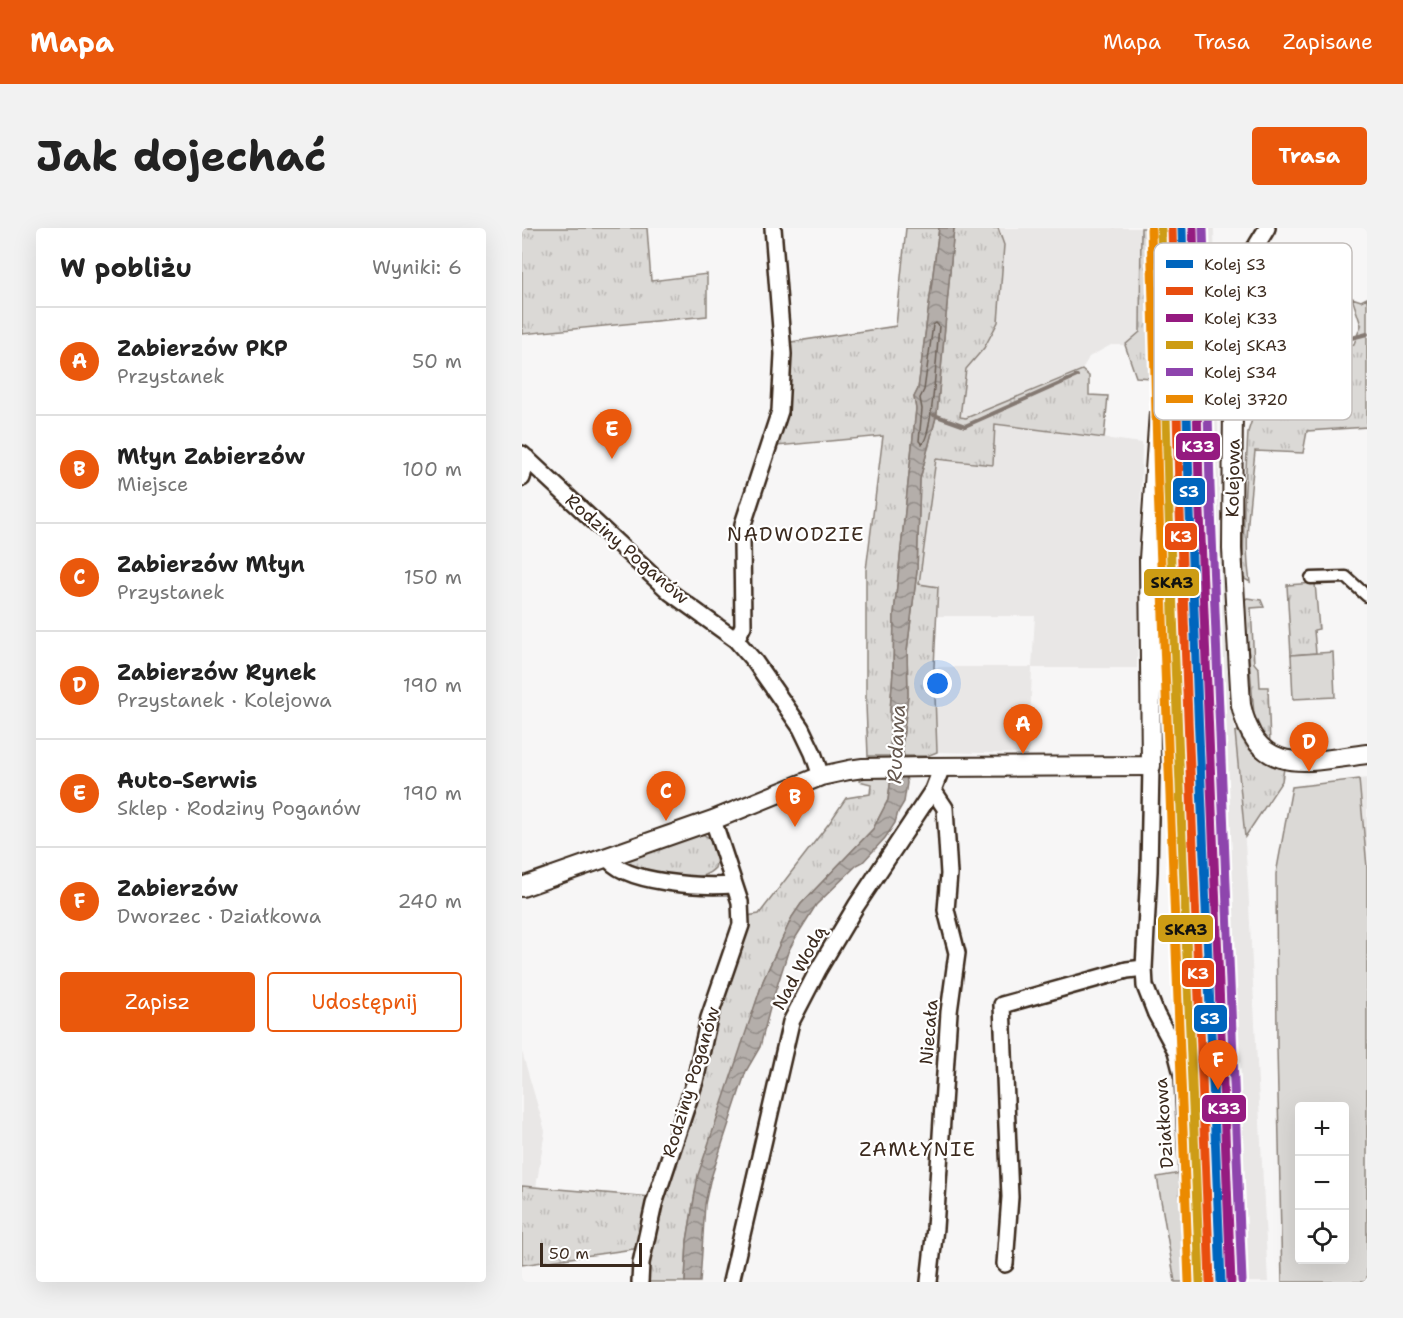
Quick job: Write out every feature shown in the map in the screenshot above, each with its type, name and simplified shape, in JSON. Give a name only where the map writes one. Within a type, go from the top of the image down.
[{"type":"street","points":[[736,640],[743,626],[743,524],[780,411],[783,354],[773,228]]},
{"type":"street","points":[[1157,228],[1157,243]]},
{"type":"street","points":[[1258,243],[1267,228]]},
{"type":"street","points":[[1005,1264],[1010,1197],[1002,1005],[1127,970],[1144,968],[1149,871],[1148,587],[1159,420]]},
{"type":"street","name":"Kolejowa","points":[[1234,420],[1232,549],[1241,705],[1244,721],[1254,741],[1270,755],[1281,760],[1295,761],[1367,754]]},
{"type":"street","points":[[522,478],[525,456]]},
{"type":"street","name":"Rodziny Poganów","points":[[525,456],[671,593],[736,640],[755,662],[801,728],[821,776]]},
{"type":"street","points":[[1311,578],[1346,577],[1367,596]]},
{"type":"street","points":[[522,887],[713,820],[821,776],[863,768],[1150,766]]},
{"type":"street","name":"Nad Wodą","points":[[731,1282],[791,1022],[818,970],[856,906],[933,790],[935,767]]},
{"type":"street","name":"Niecała","points":[[929,1282],[936,1221],[949,1012],[957,953],[946,910],[949,874],[945,808],[933,790]]},
{"type":"street","name":"Rodziny Poganów","points":[[640,1282],[641,1263],[654,1204],[695,1081],[709,1018],[741,925],[740,902],[713,820]]},
{"type":"street","points":[[607,856],[615,867],[636,875],[691,886],[734,885]]},
{"type":"street","name":"Działkowa","points":[[1144,968],[1148,998],[1176,1051],[1183,1078],[1193,1282]]},
{"type":"shaded area","points":[[998,228],[1141,228],[1140,333],[1125,345],[1111,345],[1089,357],[1082,370],[965,418],[960,417],[966,369],[984,348],[1004,246]]},
{"type":"shaded area","points":[[1172,228],[1214,228],[1214,243],[1173,243]]},
{"type":"shaded area","points":[[1180,420],[1218,420],[1220,535],[1228,664],[1240,775],[1248,884],[1268,1282],[1201,1282],[1194,1066],[1200,1065],[1196,851],[1189,730]]},
{"type":"shaded area","points":[[994,424],[1142,443],[1137,668],[1032,668],[1029,754],[937,752],[934,667],[1032,667],[1035,616],[934,616],[919,585],[936,459],[955,460]]},
{"type":"shaded area","points":[[1178,580],[1179,605],[1165,606],[1161,598],[1161,581]]},
{"type":"shaded area","points":[[1367,778],[1367,867],[1359,779]]},
{"type":"shaded area","points":[[522,1052],[545,1131],[536,1188],[522,1186]]},
{"type":"green space","points":[[522,228],[647,228],[651,281],[707,274],[707,316],[522,334]]},
{"type":"green space","points":[[906,228],[939,228],[918,389],[914,397],[916,409],[894,614],[890,711],[891,756],[868,756],[866,570],[883,436],[777,446],[786,405],[785,343],[896,326]]},
{"type":"green space","points":[[954,228],[998,228],[1004,245],[998,322],[984,348],[966,369],[960,417],[966,418],[1082,370],[1089,376],[1089,395],[1108,396],[1104,438],[995,424],[993,465],[936,459],[919,584],[938,587],[934,667],[937,752],[927,756],[904,756],[902,747],[908,695],[907,651],[917,571],[920,479],[937,413]]},
{"type":"green space","points":[[1141,228],[1151,228],[1154,341],[1154,377],[1152,378],[1136,377],[1125,345],[1140,332]]},
{"type":"green space","points":[[1352,298],[1361,301],[1367,298],[1367,427],[1307,431],[1303,453],[1255,451],[1247,533],[1250,582],[1243,578],[1248,432],[1252,420],[1352,420],[1352,345],[1361,325]]},
{"type":"green space","points":[[1180,420],[1185,580],[1161,581],[1155,562],[1161,560],[1167,489],[1162,481],[1168,421]]},
{"type":"green space","points":[[1315,583],[1319,629],[1314,630],[1316,653],[1291,655],[1287,585]]},
{"type":"green space","points":[[1247,598],[1261,600],[1264,607],[1251,608],[1254,663],[1259,669],[1260,687],[1268,687],[1270,745],[1254,714],[1244,601]]},
{"type":"green space","points":[[1333,652],[1335,697],[1293,699],[1291,655]]},
{"type":"green space","points":[[1238,731],[1256,756],[1284,768],[1282,781],[1245,837],[1235,732]]},
{"type":"green space","points":[[861,777],[891,778],[888,800],[873,829],[801,904],[792,917],[763,981],[695,1193],[687,1241],[685,1282],[643,1282],[645,1256],[747,916],[759,914],[846,798],[870,794],[871,784],[859,781]]},
{"type":"green space","points":[[1359,779],[1367,867],[1367,1282],[1282,1282],[1276,874],[1292,787]]},
{"type":"green space","points":[[698,833],[713,841],[717,856],[715,868],[696,878],[658,875],[624,862],[625,859]]},
{"type":"green space","points":[[1181,1173],[1188,1282],[1175,1282],[1157,1177]]},
{"type":"green space","points":[[522,1186],[651,1197],[640,1248],[522,1265]]},
{"type":"water","name":"Rudawa","points":[[939,228],[954,228],[937,413],[920,479],[917,571],[907,651],[908,695],[902,747],[907,783],[904,802],[895,823],[885,838],[863,862],[857,865],[816,905],[788,952],[760,1047],[746,1071],[710,1181],[705,1204],[700,1282],[685,1282],[687,1241],[698,1175],[763,981],[792,917],[801,904],[873,829],[888,800],[891,778],[890,711],[894,614],[916,409],[914,397],[918,389]]},
{"type":"waterway","points":[[1352,338],[1367,334]]},
{"type":"waterway","points":[[934,415],[965,426],[1077,376]]},
{"type":"rail line","name":"K3","points":[[1172,228],[1172,243]]},
{"type":"rail line","name":"S3","points":[[1182,228],[1182,243]]},
{"type":"rail line","name":"K33","points":[[1193,228],[1193,243]]},
{"type":"rail line","name":"S34","points":[[1203,228],[1203,243]]},
{"type":"rail line","name":"3720","points":[[1151,229],[1154,340]]},
{"type":"rail line","name":"SKA3","points":[[1161,229],[1161,243]]},
{"type":"rail line","name":"3720","points":[[1156,420],[1189,1282]]},
{"type":"rail line","name":"SKA3","points":[[1166,420],[1200,1282]]},
{"type":"rail line","name":"K3","points":[[1177,420],[1210,1282]]},
{"type":"rail line","name":"S3","points":[[1187,420],[1221,1282]]},
{"type":"rail line","name":"K33","points":[[1197,420],[1231,1282]]},
{"type":"rail line","name":"S34","points":[[1208,420],[1242,1281]]},
{"type":"place","name":"Auto-Serwis","points":[[612,459]]},
{"type":"place","name":"Zabierzów PKP","points":[[1023,754]]},
{"type":"place","name":"Zabierzów Rynek","points":[[1309,772]]},
{"type":"place","name":"Zabierzów Młyn","points":[[666,821]]},
{"type":"place","name":"Młyn Zabierzów","points":[[795,827]]},
{"type":"place","name":"Zabierzów","points":[[1218,1090]]},
{"type":"district","name":"NADWODZIE","points":[[796,534]]},
{"type":"district","name":"ZAMŁYNIE","points":[[918,1149]]}]
